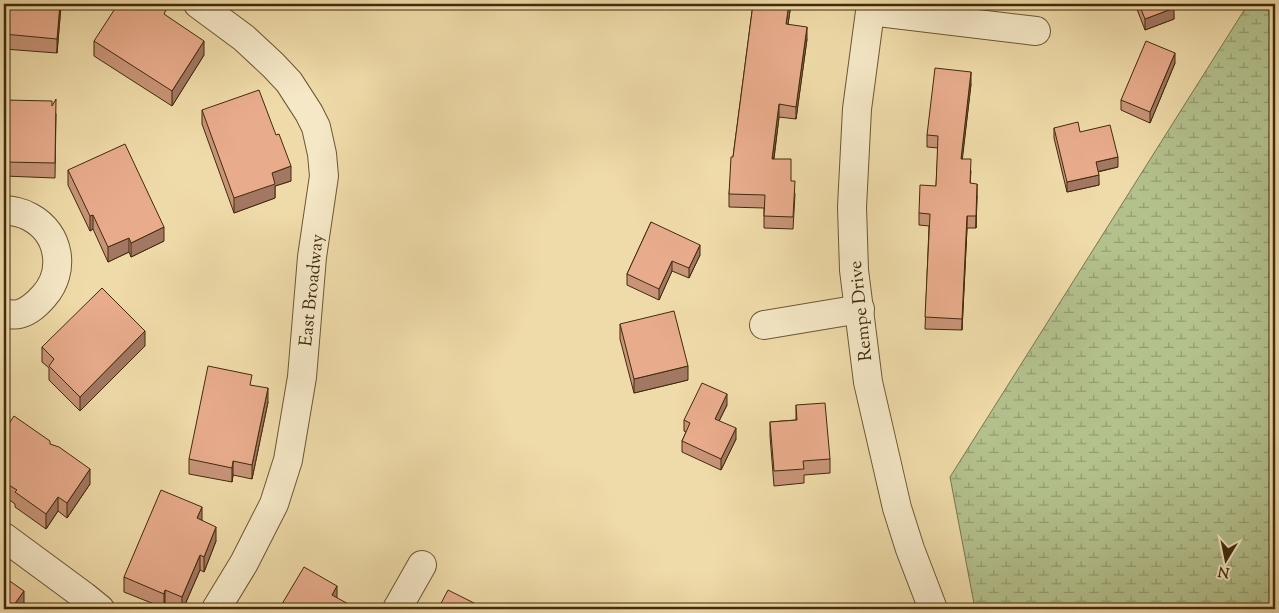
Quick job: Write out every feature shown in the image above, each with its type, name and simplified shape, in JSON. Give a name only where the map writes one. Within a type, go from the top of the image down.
[{"type":"street","name":"East Broadway","points":[[198,4],[244,38],[274,65],[289,82],[316,127],[322,154],[324,176],[312,257],[302,377],[288,460],[274,504],[244,563],[216,609]]},
{"type":"street","points":[[870,7],[1036,31]]},
{"type":"street","name":"Rempe Drive","points":[[870,7],[857,109],[852,207],[854,270],[868,382],[897,508],[910,550],[933,609]]},
{"type":"street","points":[[4,210],[30,216],[41,224],[48,232],[58,257],[57,272],[51,288],[36,306],[19,314],[4,314]]},
{"type":"street","points":[[764,324],[860,308]]},
{"type":"street","points":[[4,537],[100,609]]},
{"type":"street","points":[[398,609],[422,564]]},
{"type":"green space","points":[[1248,4],[1275,4],[1275,609],[975,609],[950,477]]},
{"type":"building","points":[[4,4],[60,4],[57,39],[4,34]]},
{"type":"building","points":[[118,4],[130,6],[132,4],[157,4],[166,10],[164,14],[204,41],[172,91],[94,41]]},
{"type":"building","points":[[753,4],[789,4],[786,24],[807,27],[796,107],[779,104],[772,159],[791,159],[791,181],[795,181],[793,217],[764,216],[765,195],[729,194],[731,157],[733,157]]},
{"type":"building","points":[[1139,4],[1173,4],[1174,8],[1145,19]]},
{"type":"building","points":[[1146,41],[1175,53],[1150,112],[1121,100]]},
{"type":"building","points":[[935,68],[971,72],[961,159],[971,159],[970,183],[977,184],[976,216],[967,216],[962,319],[925,317],[930,214],[919,213],[920,185],[936,186],[938,136],[927,135]]},
{"type":"building","points":[[259,90],[276,135],[279,134],[291,166],[272,173],[275,184],[234,198],[202,110]]},
{"type":"building","points":[[56,99],[55,163],[4,162],[4,100],[52,101],[52,106]]},
{"type":"building","points":[[1078,122],[1080,132],[1110,125],[1118,157],[1096,162],[1099,175],[1067,182],[1054,128]]},
{"type":"building","points":[[125,144],[164,227],[131,243],[129,238],[108,247],[93,215],[90,216],[68,170]]},
{"type":"building","points":[[651,222],[700,245],[689,268],[672,261],[659,289],[627,274]]},
{"type":"building","points":[[102,288],[145,331],[80,397],[49,366],[54,359],[42,347]]},
{"type":"building","points":[[674,311],[688,366],[634,379],[620,324]]},
{"type":"building","points":[[208,366],[252,375],[250,385],[268,388],[252,465],[233,461],[232,468],[189,459]]},
{"type":"building","points":[[702,383],[727,394],[715,419],[736,428],[721,459],[682,441],[690,423],[684,420]]},
{"type":"building","points":[[825,403],[830,459],[803,461],[804,469],[774,471],[770,422],[797,420],[796,405]]},
{"type":"building","points":[[14,416],[50,441],[50,444],[59,447],[90,469],[67,503],[58,497],[46,514],[15,492],[17,490],[4,482],[4,431]]},
{"type":"building","points":[[161,490],[202,507],[197,518],[216,527],[204,557],[200,555],[182,597],[165,590],[164,594],[124,577]]},
{"type":"building","points":[[304,567],[337,586],[332,595],[352,606],[350,609],[279,609]]},
{"type":"building","points":[[4,577],[24,591],[11,609],[4,609]]},
{"type":"building","points":[[448,590],[486,609],[438,609]]}]
